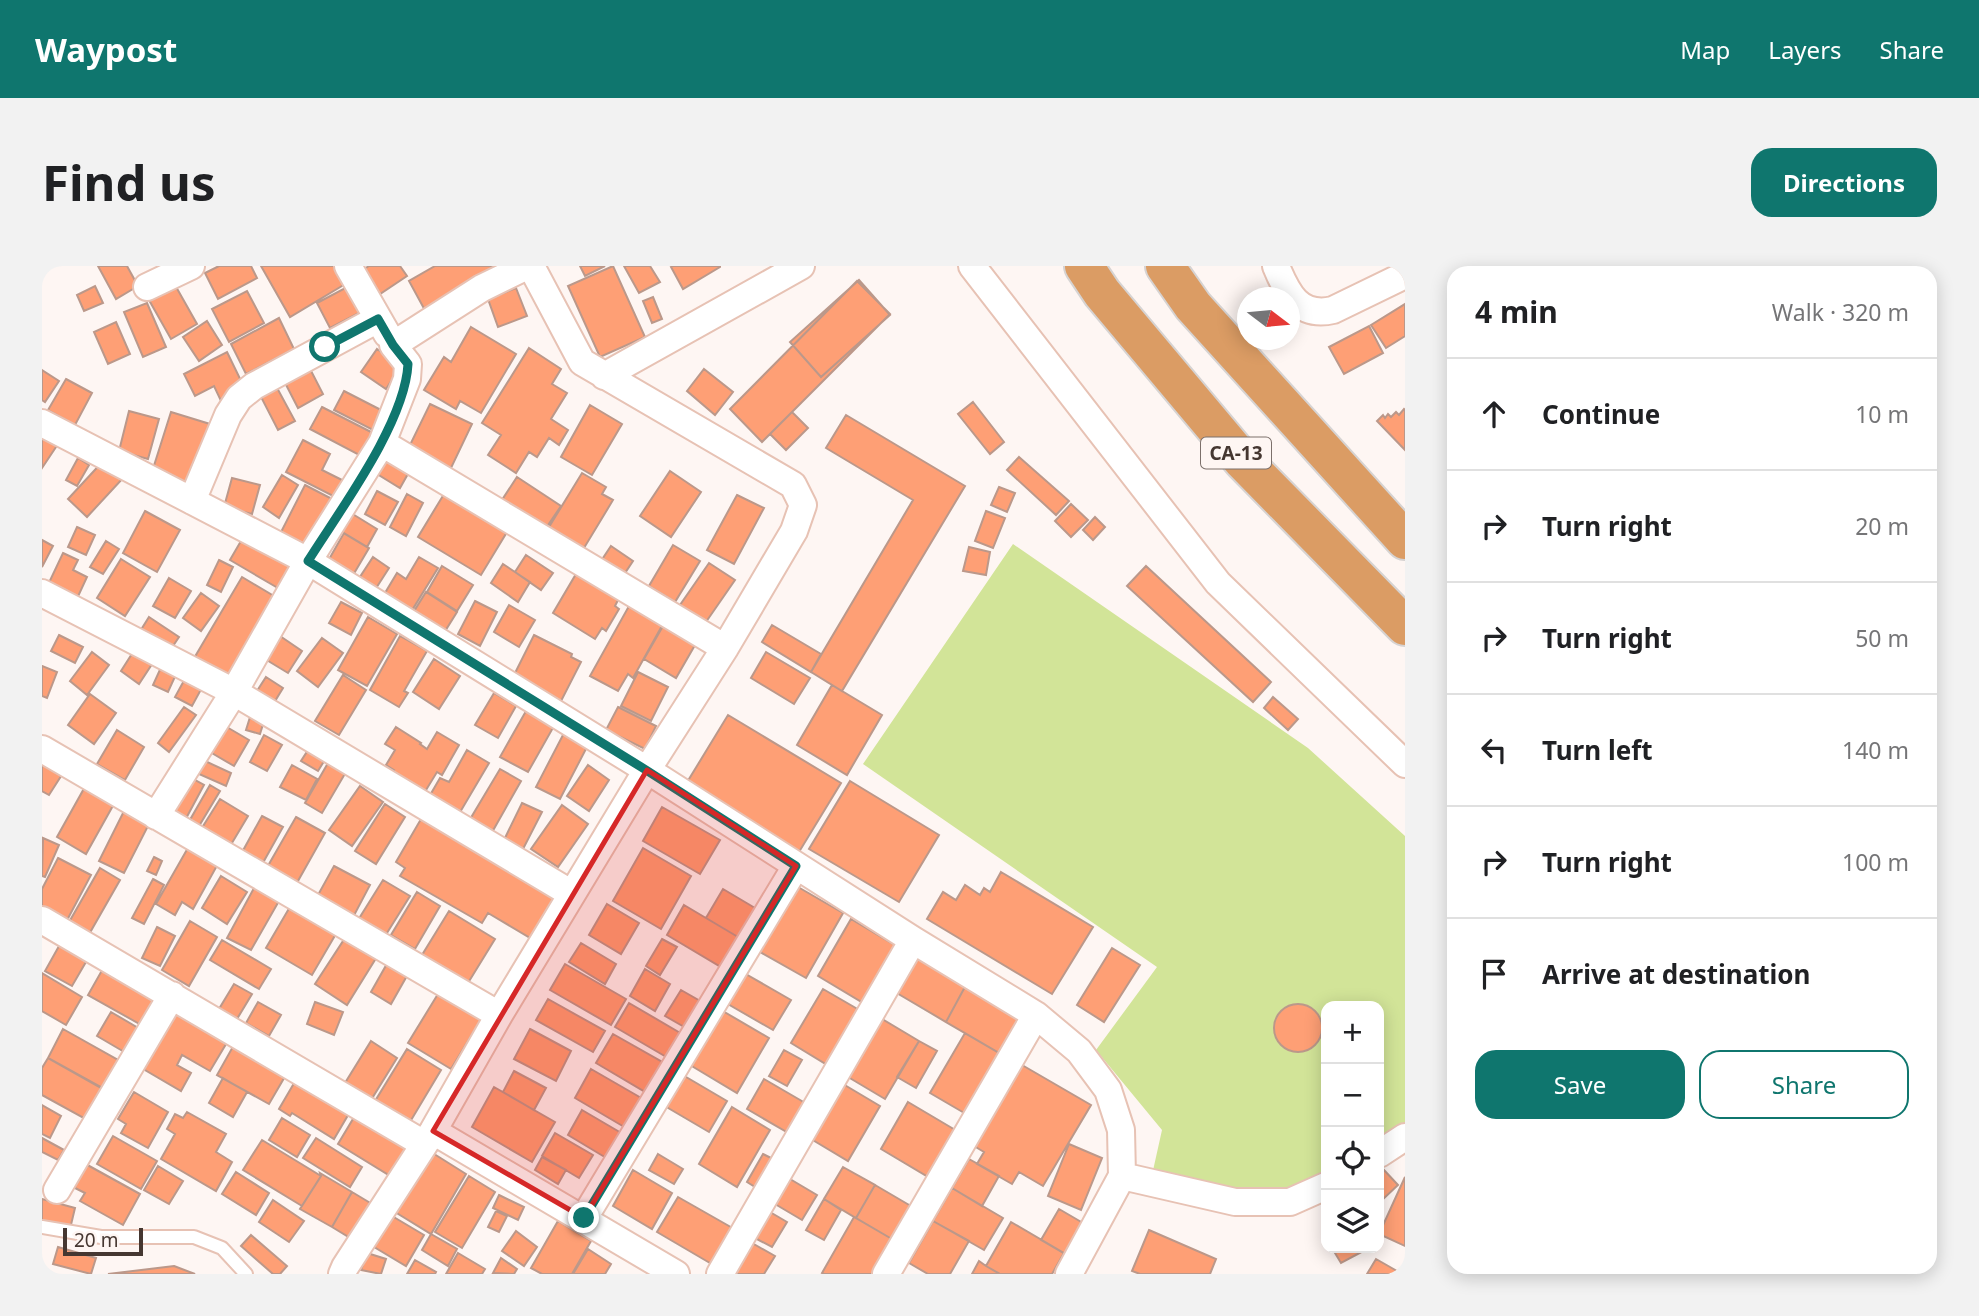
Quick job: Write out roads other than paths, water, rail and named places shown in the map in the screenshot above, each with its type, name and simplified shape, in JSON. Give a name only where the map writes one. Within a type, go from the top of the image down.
[{"type":"highway","name":"CA-13","points":[[1084,266],[1102,293],[1243,461],[1405,626]]},
{"type":"highway","name":"CA-13","points":[[1166,266],[1193,306],[1405,540]]},
{"type":"street","points":[[147,287],[191,266]]},
{"type":"street","points":[[156,816],[233,692],[308,561],[382,443],[407,379],[408,364],[393,345],[348,266]]},
{"type":"street","points":[[348,1271],[646,770],[725,648],[794,531],[803,505],[793,485],[582,362],[529,266],[482,288],[393,345]]},
{"type":"street","points":[[604,376],[800,266]]},
{"type":"street","points":[[972,266],[1218,583],[1405,764]]},
{"type":"street","points":[[1276,266],[1284,287],[1299,305],[1312,312],[1322,313],[1405,275]]},
{"type":"street","points":[[192,501],[228,415],[239,398],[254,386],[378,319]]},
{"type":"street","points":[[42,423],[308,561],[646,770],[912,940],[1036,1014],[1079,1051],[1108,1090],[1122,1130],[1122,1176],[1069,1274]]},
{"type":"street","points":[[382,443],[725,648]]},
{"type":"street","points":[[42,593],[233,692],[572,894]]},
{"type":"street","points":[[42,749],[499,1015]]},
{"type":"street","points":[[584,1218],[796,866]]},
{"type":"street","points":[[44,924],[429,1137],[584,1218],[676,1274]]},
{"type":"street","points":[[720,1274],[912,940]]},
{"type":"street","points":[[57,1190],[172,995]]},
{"type":"street","points":[[886,1274],[1036,1014]]},
{"type":"street","points":[[1384,1151],[1405,1137]]},
{"type":"street","points":[[1122,1176],[1235,1202],[1290,1202],[1321,1188]]},
{"type":"lane","points":[[42,1227],[101,1237],[194,1237],[222,1248],[246,1274]]}]
